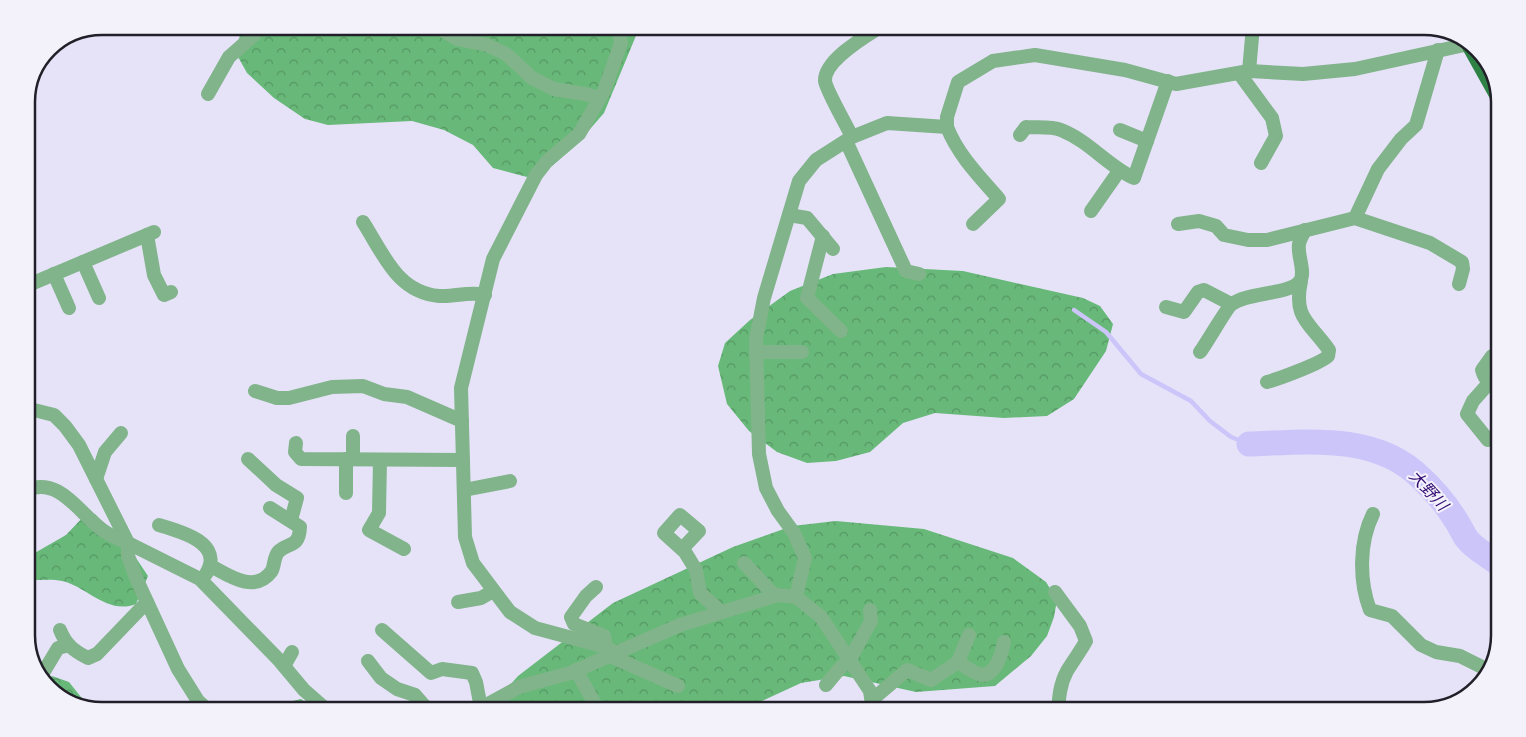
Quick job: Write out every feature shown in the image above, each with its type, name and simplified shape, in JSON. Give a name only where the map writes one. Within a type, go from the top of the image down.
[{"type":"street","points":[[208,94],[229,57],[254,35]]},
{"type":"street","points":[[451,35],[457,39],[488,45],[506,54],[532,78],[554,89],[600,98]]},
{"type":"street","points":[[620,35],[621,43],[600,98],[579,134],[547,161],[536,175],[493,259],[460,388],[465,536],[473,563],[510,612],[535,628],[610,652],[678,686]]},
{"type":"street","points":[[868,35],[829,64],[825,81],[906,271],[919,274]]},
{"type":"street","points":[[1251,35],[1244,72],[1272,118],[1276,136],[1261,163]]},
{"type":"street","points":[[973,224],[999,199],[952,142],[946,127],[947,117],[958,82],[993,61],[1035,55],[1125,70],[1176,84],[1244,72],[1303,74],[1355,69],[1461,46]]},
{"type":"street","points":[[1355,218],[1378,169],[1401,139],[1416,125],[1438,50]]},
{"type":"street","points":[[1020,135],[1026,128],[1060,129],[1074,137],[1119,171],[1134,178],[1168,81]]},
{"type":"street","points":[[796,597],[805,558],[794,533],[778,511],[766,488],[760,454],[756,339],[764,298],[799,181],[816,160],[849,139],[886,123],[946,127]]},
{"type":"street","points":[[1120,130],[1147,141]]},
{"type":"street","points":[[1091,211],[1119,171]]},
{"type":"street","points":[[789,215],[807,218],[833,249]]},
{"type":"street","points":[[1178,224],[1199,221],[1216,226],[1224,235],[1248,240],[1267,240],[1355,218],[1430,243],[1462,262],[1463,269],[1459,284]]},
{"type":"street","points":[[363,222],[394,271],[407,286],[421,294],[442,296],[474,292],[485,295]]},
{"type":"street","points":[[1267,382],[1282,379],[1297,370],[1324,360],[1328,356],[1328,350],[1303,318],[1298,306],[1302,274],[1299,244],[1305,230]]},
{"type":"street","points":[[35,282],[150,233],[154,275],[164,295],[171,292]]},
{"type":"street","points":[[823,236],[807,298],[841,331]]},
{"type":"street","points":[[83,262],[99,298]]},
{"type":"street","points":[[54,274],[70,308]]},
{"type":"street","points":[[1200,352],[1231,304],[1250,296],[1295,286],[1301,281]]},
{"type":"street","points":[[1166,307],[1184,312],[1198,292],[1204,290],[1231,304]]},
{"type":"street","points":[[756,352],[802,352]]},
{"type":"street","points":[[1491,357],[1482,370],[1484,378],[1491,382]]},
{"type":"street","points":[[255,391],[277,398],[289,398],[332,387],[363,386],[384,394],[407,397],[462,421]]},
{"type":"street","points":[[1488,440],[1467,414],[1473,401],[1491,387]]},
{"type":"street","points":[[35,410],[54,415],[79,445],[128,543],[128,556],[178,669],[199,702]]},
{"type":"street","points":[[96,478],[106,452],[121,433]]},
{"type":"street","points":[[346,493],[353,436]]},
{"type":"street","points":[[296,443],[295,452],[301,459],[463,460]]},
{"type":"street","points":[[248,459],[276,485],[297,498],[291,520]]},
{"type":"street","points":[[380,460],[379,513],[369,530],[404,549]]},
{"type":"street","points":[[464,490],[510,481]]},
{"type":"street","points":[[35,487],[42,485],[59,492],[74,502],[106,533],[202,581],[284,666],[304,690],[318,702]]},
{"type":"street","points":[[211,566],[242,582],[252,582],[264,578],[272,572],[280,550],[295,543],[300,534],[300,527],[270,508]]},
{"type":"street","points":[[1373,514],[1364,542],[1363,592],[1370,610],[1392,616],[1421,645],[1436,652],[1460,656],[1483,667]]},
{"type":"street","points":[[159,525],[189,534],[209,552],[211,566],[202,581]]},
{"type":"street","points":[[682,550],[696,570],[700,593],[721,612]]},
{"type":"street","points":[[744,563],[775,596]]},
{"type":"street","points":[[596,587],[586,596],[571,617],[574,624],[604,636],[610,652]]},
{"type":"street","points":[[458,602],[481,598],[493,591]]},
{"type":"street","points":[[1055,592],[1080,626],[1086,640],[1078,657],[1067,671],[1059,691],[1058,702]]},
{"type":"street","points":[[491,702],[519,686],[576,670],[610,652],[680,625],[775,596],[796,597],[821,617],[870,691],[872,702]]},
{"type":"street","points":[[60,630],[68,645],[88,658],[97,654],[147,602]]},
{"type":"street","points":[[826,685],[841,667],[849,661],[871,621],[870,610]]},
{"type":"street","points":[[382,630],[431,673],[442,669],[472,673],[476,682],[480,702]]},
{"type":"street","points":[[876,702],[907,670],[931,680],[958,662],[969,635]]},
{"type":"street","points":[[958,662],[980,675],[988,673],[1001,654],[1004,642]]},
{"type":"street","points":[[45,670],[58,648],[68,645]]},
{"type":"street","points":[[284,666],[292,652]]},
{"type":"street","points":[[368,661],[381,678],[397,689],[415,695],[421,702]]},
{"type":"street","points":[[576,670],[595,702]]},
{"type":"green space","points":[[240,35],[636,35],[604,113],[577,144],[552,166],[527,177],[493,168],[473,145],[444,130],[412,121],[328,125],[305,119],[274,98],[247,73],[237,55]]},
{"type":"green space","points":[[886,267],[963,271],[1083,298],[1100,306],[1113,324],[1106,351],[1074,399],[1047,416],[1004,418],[935,413],[903,423],[870,452],[836,461],[807,463],[777,452],[749,431],[727,404],[718,366],[725,343],[750,320],[790,291],[833,274]]},
{"type":"green space","points":[[95,514],[132,552],[148,576],[136,604],[116,606],[62,581],[35,580],[35,553],[66,535],[85,515]]},
{"type":"green space","points":[[836,521],[924,529],[1013,558],[1046,582],[1057,600],[1054,617],[1047,636],[1031,656],[995,686],[916,692],[844,676],[801,683],[760,702],[495,702],[518,676],[613,603],[733,547],[792,526]]},
{"type":"green space","points":[[52,676],[69,682],[86,700],[65,691],[51,677]]},
{"type":"green space","points":[[301,699],[305,702],[288,702]]},
{"type":"waterway","points":[[1074,310],[1106,332],[1141,374],[1191,401],[1210,421],[1231,437],[1249,444]]},
{"type":"waterway","name":"大野川","points":[[1249,444],[1294,442],[1340,443],[1383,453],[1403,464],[1421,478],[1445,505],[1470,543],[1491,558]]}]
